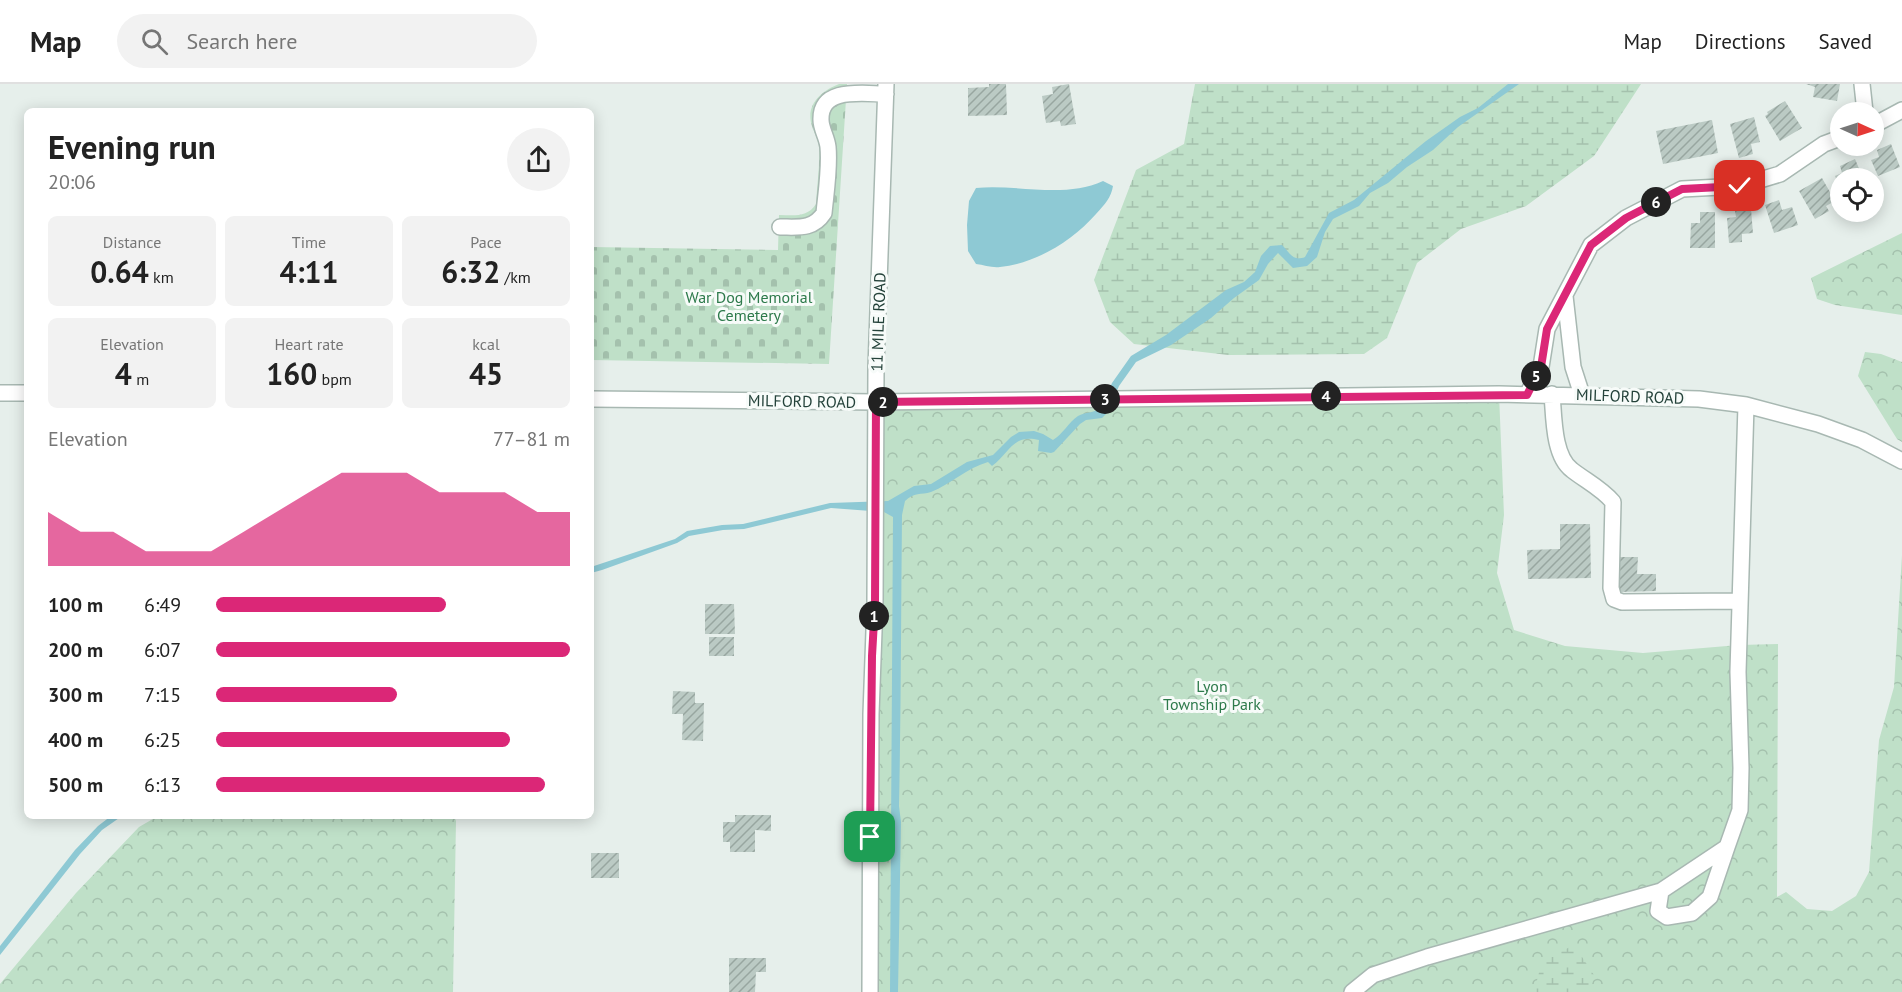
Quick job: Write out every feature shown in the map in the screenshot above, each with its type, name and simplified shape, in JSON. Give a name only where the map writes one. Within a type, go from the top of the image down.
[{"type":"street","points":[[1862,84],[1863,102]]},
{"type":"street","points":[[780,227],[813,225],[824,213],[828,149],[821,120],[822,110],[827,102],[842,94],[886,89]]},
{"type":"street","name":"11 MILE ROAD","points":[[870,992],[871,714],[875,603],[876,402],[886,89]]},
{"type":"street","points":[[1884,120],[1902,110]]},
{"type":"street","points":[[1527,395],[1541,367],[1547,329],[1591,245],[1626,218],[1682,189],[1740,186],[1780,174],[1830,142]]},
{"type":"street","points":[[1565,296],[1572,367],[1582,395]]},
{"type":"street","points":[[0,393],[24,393]]},
{"type":"street","points":[[1552,394],[1556,439],[1569,468],[1602,490],[1612,502],[1611,588],[1614,598],[1622,602],[1740,601]]},
{"type":"street","name":"MILFORD ROAD","points":[[594,399],[876,402],[1552,394],[1699,399],[1746,405],[1829,428],[1862,440],[1902,461]]},
{"type":"street","points":[[1661,891],[1658,911],[1667,917],[1692,913],[1710,897],[1740,810],[1738,672],[1746,405]]},
{"type":"street","points":[[1352,992],[1372,975],[1427,957],[1661,891],[1728,847]]},
{"type":"green space","name":"War Dog Memorial Cemetery","points":[[839,84],[847,84],[829,364],[594,360],[594,247],[778,250],[779,215],[804,214],[816,204],[819,148],[810,118],[813,105],[826,91]]},
{"type":"green space","points":[[1195,84],[1641,84],[1594,156],[1526,206],[1461,229],[1417,263],[1387,338],[1364,354],[1228,355],[1134,344],[1110,322],[1094,280],[1136,170],[1184,144]]},
{"type":"green space","points":[[1902,233],[1902,315],[1835,305],[1817,299],[1811,278]]},
{"type":"green space","points":[[1865,352],[1881,354],[1902,362],[1902,442],[1897,439],[1858,376]]},
{"type":"green space","name":"Lyon Township Park","points":[[1499,394],[1504,515],[1497,573],[1514,630],[1565,646],[1643,653],[1778,644],[1777,897],[1786,892],[1807,909],[1832,911],[1856,896],[1869,872],[1879,740],[1894,687],[1902,555],[1902,992],[870,992],[876,402]]},
{"type":"green space","points":[[153,819],[455,819],[453,992],[0,992],[0,984],[76,893],[139,827]]},
{"type":"green space","points":[[1574,945],[1594,975],[1590,992],[1534,992],[1542,961]]},
{"type":"water","points":[[1508,84],[1519,84],[1458,127],[1433,150],[1388,183],[1370,193],[1359,206],[1333,219],[1325,232],[1317,257],[1307,266],[1293,268],[1278,253],[1268,264],[1259,280],[1211,318],[1171,345],[1136,362],[1119,386],[1107,413],[1102,418],[1086,420],[1080,424],[1054,452],[1038,451],[1039,440],[1023,440],[1012,446],[992,466],[988,462],[980,465],[938,489],[915,495],[905,501],[902,515],[898,992],[890,992],[893,517],[884,512],[831,508],[744,529],[689,536],[677,543],[602,570],[594,572],[594,566],[675,539],[687,531],[743,524],[830,503],[888,501],[914,486],[931,484],[967,462],[993,455],[1019,432],[1034,431],[1053,440],[1078,416],[1101,408],[1112,383],[1131,356],[1166,335],[1226,290],[1244,282],[1255,272],[1261,256],[1270,246],[1282,245],[1295,258],[1305,257],[1329,213],[1354,200],[1426,141],[1460,117],[1478,108]]},
{"type":"water","points":[[1103,181],[1113,186],[1105,204],[1087,224],[1065,242],[1040,256],[1014,265],[991,267],[976,264],[968,251],[969,201],[976,188],[1057,190],[1073,189]]},
{"type":"water","points":[[107,819],[118,819],[102,830],[80,854],[0,955],[0,946],[75,850]]},
{"type":"building","points":[[989,84],[1006,84],[1007,115],[968,116],[968,88],[989,87]]},
{"type":"building","points":[[1069,84],[1076,124],[1061,126],[1060,121],[1046,123],[1042,96],[1053,94],[1052,87]]},
{"type":"building","points":[[1806,84],[1840,84],[1837,101],[1813,97],[1815,87]]},
{"type":"building","points":[[1785,101],[1802,128],[1780,141],[1765,116],[1767,112]]},
{"type":"building","points":[[1754,117],[1760,142],[1751,144],[1753,154],[1739,158],[1730,124]]},
{"type":"building","points":[[1712,120],[1718,153],[1663,164],[1656,131]]},
{"type":"building","points":[[1891,144],[1900,167],[1884,174],[1884,168],[1874,168],[1871,160],[1884,156],[1884,147]]},
{"type":"building","points":[[1855,159],[1859,168],[1841,168],[1840,166]]},
{"type":"building","points":[[1822,178],[1830,192],[1830,204],[1826,206],[1829,211],[1815,219],[1799,191]]},
{"type":"building","points":[[1779,200],[1782,210],[1792,207],[1798,225],[1774,233],[1765,205]]},
{"type":"building","points":[[1751,209],[1753,233],[1742,234],[1742,242],[1729,243],[1727,218],[1736,217],[1735,211]]},
{"type":"building","points":[[1700,212],[1715,212],[1715,248],[1690,248],[1691,223],[1700,223]]},
{"type":"building","points":[[1560,524],[1590,524],[1591,578],[1528,579],[1527,550],[1560,549]]},
{"type":"building","points":[[1620,557],[1638,557],[1637,574],[1656,574],[1656,591],[1620,592]]},
{"type":"building","points":[[705,604],[734,604],[735,634],[705,634]]},
{"type":"building","points":[[709,637],[734,637],[734,656],[709,656]]},
{"type":"building","points":[[673,691],[695,692],[695,703],[704,703],[703,741],[682,740],[683,714],[672,714]]},
{"type":"building","points":[[735,815],[771,815],[771,831],[755,830],[755,852],[730,852],[730,842],[723,842],[723,822],[735,822]]},
{"type":"building","points":[[591,853],[619,853],[619,878],[591,878]]},
{"type":"building","points":[[729,958],[766,958],[766,972],[756,972],[755,992],[729,992]]},
{"type":"route","points":[[870,837],[876,402],[1527,395],[1541,367],[1547,329],[1591,245],[1626,218],[1682,189],[1740,186]]}]
